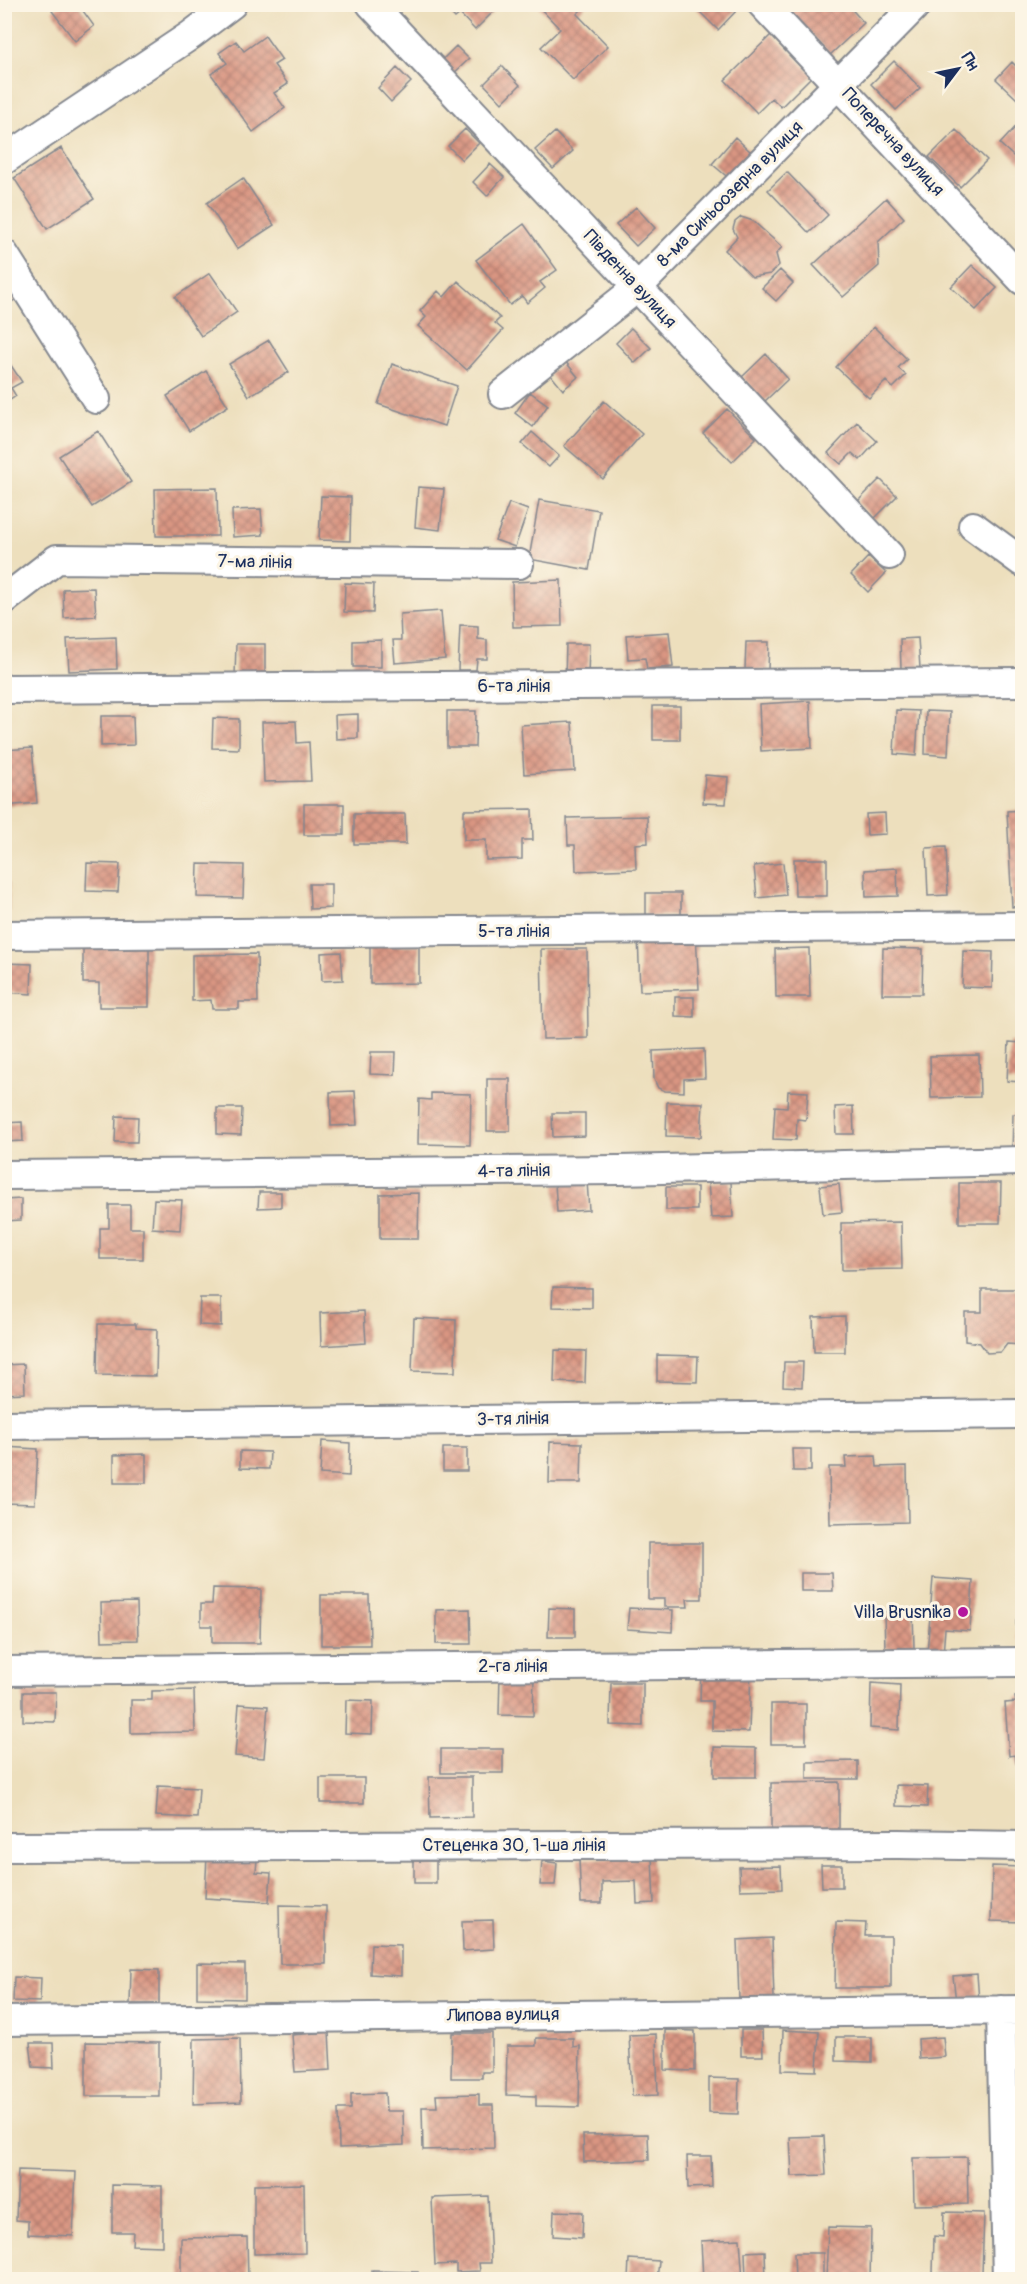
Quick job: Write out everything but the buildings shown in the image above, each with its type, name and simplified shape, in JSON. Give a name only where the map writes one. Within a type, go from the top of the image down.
[{"type":"street","points":[[4,160],[191,36],[232,4]]},
{"type":"street","name":"Південна вулиця","points":[[371,4],[889,555]]},
{"type":"street","name":"Поперечна вулиця","points":[[762,4],[1023,280]]},
{"type":"street","name":"8-ма Синьоозерна вулиця","points":[[503,394],[638,287],[917,4]]},
{"type":"street","points":[[4,254],[96,399]]},
{"type":"street","points":[[973,526],[1023,562]]},
{"type":"street","name":"7-ма лінія","points":[[4,600],[57,559],[519,564]]},
{"type":"street","name":"6-та лінія","points":[[4,689],[1023,682]]},
{"type":"street","name":"5-та лінія","points":[[4,935],[1023,926]]},
{"type":"street","name":"4-та лінія","points":[[4,1175],[618,1170],[1023,1161]]},
{"type":"street","name":"3-тя лінія","points":[[4,1425],[1023,1414]]},
{"type":"street","name":"2-га лінія","points":[[4,1671],[1023,1662]]},
{"type":"street","name":"Стеценка 30, 1-ша лінія","points":[[4,1847],[863,1844],[1023,1846]]},
{"type":"street","points":[[1007,2280],[1012,2010]]},
{"type":"street","name":"Липова вулиця","points":[[4,2021],[1012,2010]]},
{"type":"place","name":"Villa Brusnika","points":[[963,1612]]}]
